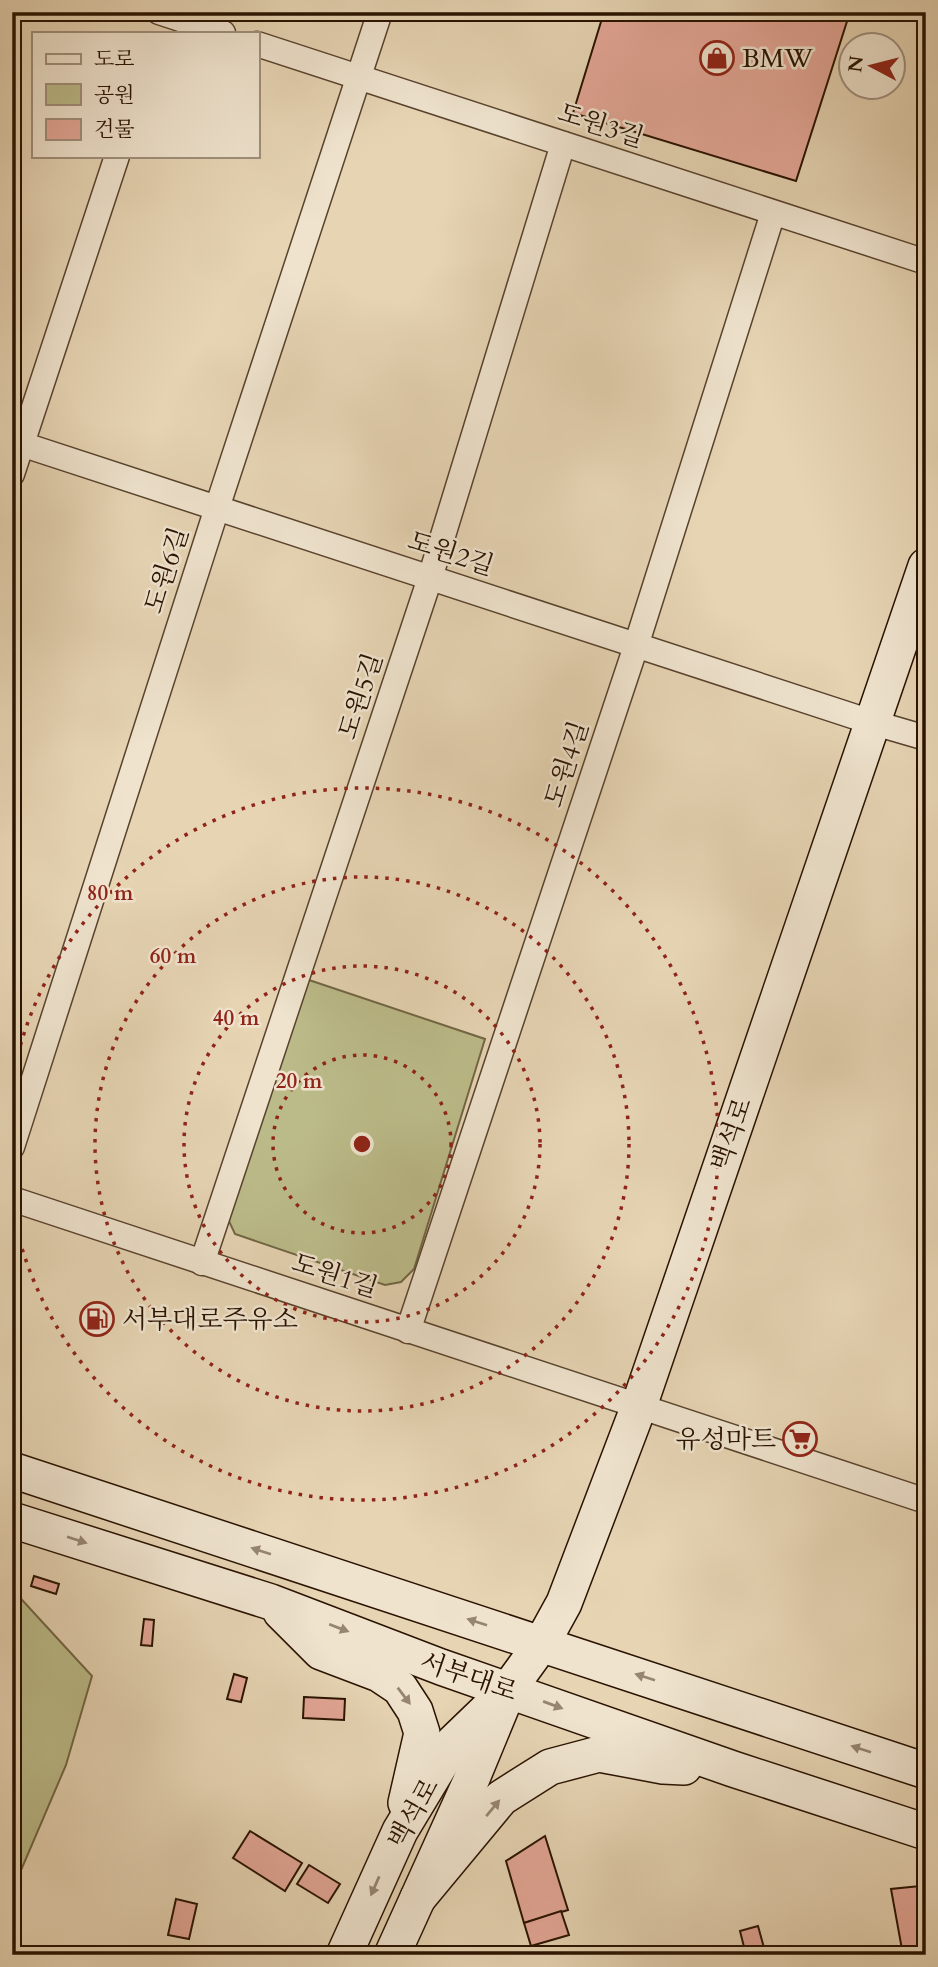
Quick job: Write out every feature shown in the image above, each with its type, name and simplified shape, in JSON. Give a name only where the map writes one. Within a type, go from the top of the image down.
[{"type":"main road","name":"백석로","points":[[344,1955],[400,1831],[453,1743],[508,1690],[542,1643],[564,1603],[639,1406],[926,566]]},
{"type":"main road","name":"서부대로","points":[[12,1470],[926,1771]]},
{"type":"main road","name":"서부대로","points":[[12,1520],[271,1602],[441,1667],[733,1769],[926,1832]]},
{"type":"main road","points":[[271,1602],[321,1652],[379,1674],[400,1688],[415,1711],[422,1733],[400,1831]]},
{"type":"main road","name":"백석로","points":[[392,1955],[470,1783],[508,1690]]},
{"type":"main road","points":[[418,1898],[501,1798],[550,1767],[599,1754],[663,1766],[733,1769]]},
{"type":"street","name":"도원6길","points":[[12,1147],[380,12]]},
{"type":"street","points":[[160,20],[218,32]]},
{"type":"street","name":"도원3길","points":[[259,45],[926,262]]},
{"type":"street","name":"도원5길","points":[[202,1263],[430,578],[563,144]]},
{"type":"street","points":[[12,474],[17,443],[116,158]]},
{"type":"street","name":"도원4길","points":[[408,1331],[636,646],[773,213]]},
{"type":"street","name":"도원2길","points":[[17,443],[926,738]]},
{"type":"street","name":"도원1길","points":[[12,1199],[926,1501]]},
{"type":"green space","points":[[306,979],[485,1039],[414,1269],[401,1282],[385,1285],[235,1234],[227,1217]]},
{"type":"green space","points":[[12,1589],[92,1676],[66,1765],[19,1875],[12,1884]]},
{"type":"building","points":[[604,12],[850,12],[844,32],[836,32],[836,56],[796,181],[573,113]]},
{"type":"building","points":[[34,1576],[59,1584],[56,1594],[31,1586]]},
{"type":"building","points":[[144,1619],[154,1620],[152,1646],[141,1645]]},
{"type":"building","points":[[234,1674],[247,1678],[241,1702],[227,1699]]},
{"type":"building","points":[[304,1697],[345,1699],[344,1720],[303,1718]]},
{"type":"building","points":[[250,1831],[302,1863],[285,1891],[233,1858]]},
{"type":"building","points":[[545,1836],[568,1910],[524,1923],[506,1861]]},
{"type":"building","points":[[309,1865],[340,1884],[328,1903],[297,1884]]},
{"type":"building","points":[[920,1886],[926,1900],[926,1955],[903,1955],[891,1889]]},
{"type":"building","points":[[176,1899],[197,1904],[189,1939],[168,1935]]},
{"type":"building","points":[[561,1911],[569,1935],[531,1946],[524,1923]]},
{"type":"building","points":[[758,1926],[766,1955],[746,1955],[740,1931]]},
{"type":"building","points":[[155,1948],[156,1955],[129,1953]]},
{"type":"place","name":"BMW","points":[[717,58]]},
{"type":"place","name":"서부대로주유소","points":[[97,1319]]},
{"type":"place","name":"유성마트","points":[[800,1439]]}]
